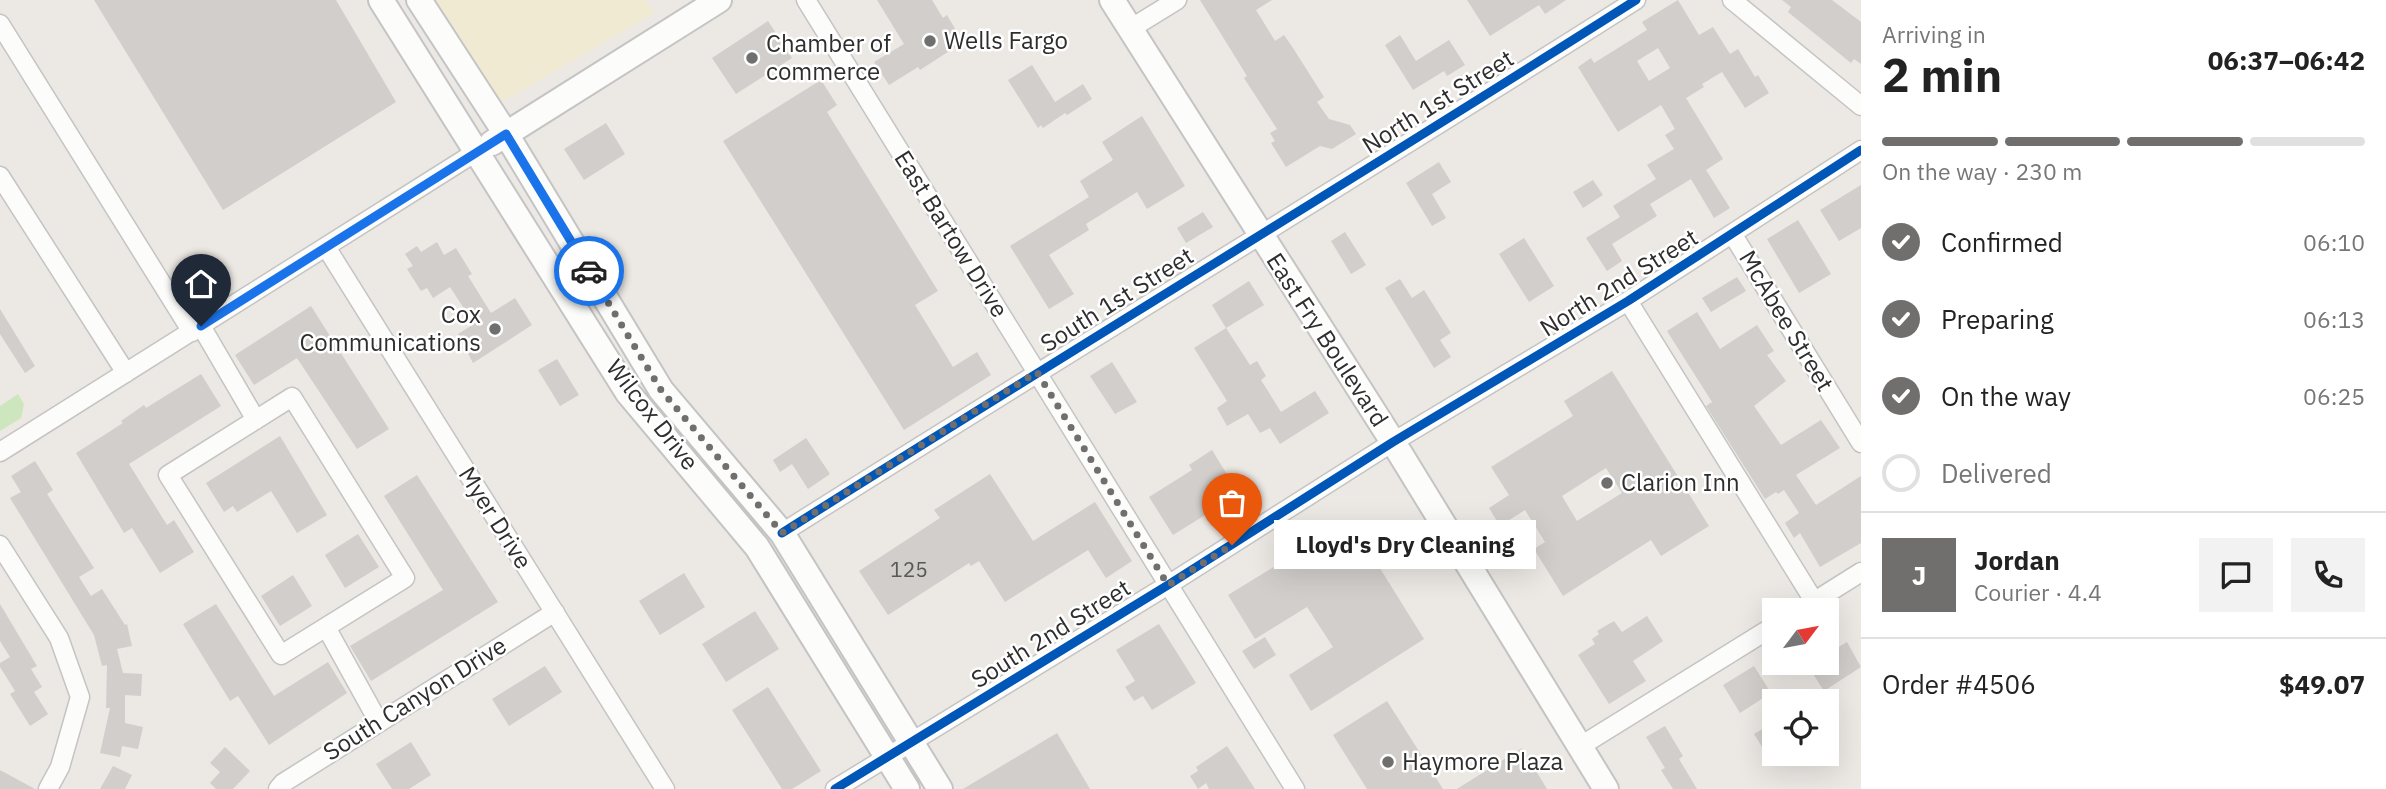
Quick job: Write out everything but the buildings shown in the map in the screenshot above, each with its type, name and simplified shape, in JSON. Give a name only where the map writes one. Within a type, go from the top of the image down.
[{"type":"street","name":"Wilcox Drive","points":[[382,0],[628,393],[758,547],[907,789]]},
{"type":"street","name":"Wilcox Drive","points":[[419,0],[506,134],[661,390],[782,533],[940,789]]},
{"type":"street","points":[[0,452],[719,0]]},
{"type":"street","name":"East Bartow Drive","points":[[806,0],[1295,789]]},
{"type":"street","name":"East Fry Boulevard","points":[[1112,0],[1393,442],[1606,789]]},
{"type":"street","points":[[1130,29],[1177,0]]},
{"type":"street","name":"North 1st Street","points":[[1259,235],[1636,0]]},
{"type":"street","points":[[1732,0],[1861,106]]},
{"type":"street","points":[[0,23],[256,420]]},
{"type":"street","name":"North 2nd Street","points":[[1393,442],[1628,301],[1861,150]]},
{"type":"street","points":[[0,176],[126,373]]},
{"type":"street","name":"McAbee Street","points":[[1733,234],[1861,443]]},
{"type":"street","name":"South 1st Street","points":[[782,533],[1259,235]]},
{"type":"street","name":"Myer Drive","points":[[326,247],[665,789]]},
{"type":"street","points":[[1628,301],[1801,598]]},
{"type":"street","points":[[292,397],[405,578],[326,627],[281,655],[168,475],[292,397]]},
{"type":"street","name":"South 2nd Street","points":[[835,789],[1168,585],[1393,442]]},
{"type":"street","points":[[0,545],[59,638],[80,697],[60,767],[48,789]]},
{"type":"street","points":[[1819,598],[1861,572]]},
{"type":"street","name":"South Canyon Drive","points":[[278,789],[283,783],[379,721],[555,612]]},
{"type":"street","points":[[326,627],[379,721]]},
{"type":"street","points":[[1580,747],[1762,633]]},
{"type":"green space","points":[[18,394],[24,404],[21,418],[0,431],[0,406]]},
{"type":"sand","points":[[430,0],[646,0],[654,13],[507,99],[498,101]]},
{"type":"cycle path","points":[[782,533],[1636,0]]},
{"type":"cycle path","points":[[835,789],[1168,585],[1393,442],[1628,301],[1861,150]]},
{"type":"way so far","points":[[589,271],[661,390],[782,533],[1037,372],[1168,585],[1232,545]]},
{"type":"place","name":"Wells Fargo","points":[[930,41]]},
{"type":"place","name":"Chamber of commerce","points":[[752,58]]},
{"type":"place","name":"Cox Communications","points":[[495,329]]},
{"type":"place","name":"Clarion Inn","points":[[1607,483]]},
{"type":"place","name":"Lloyd's Dry Cleaning","points":[[1232,545]]},
{"type":"place","name":"Haymore Plaza","points":[[1388,762]]},
{"type":"route","points":[[201,326],[506,134],[589,271]]}]
